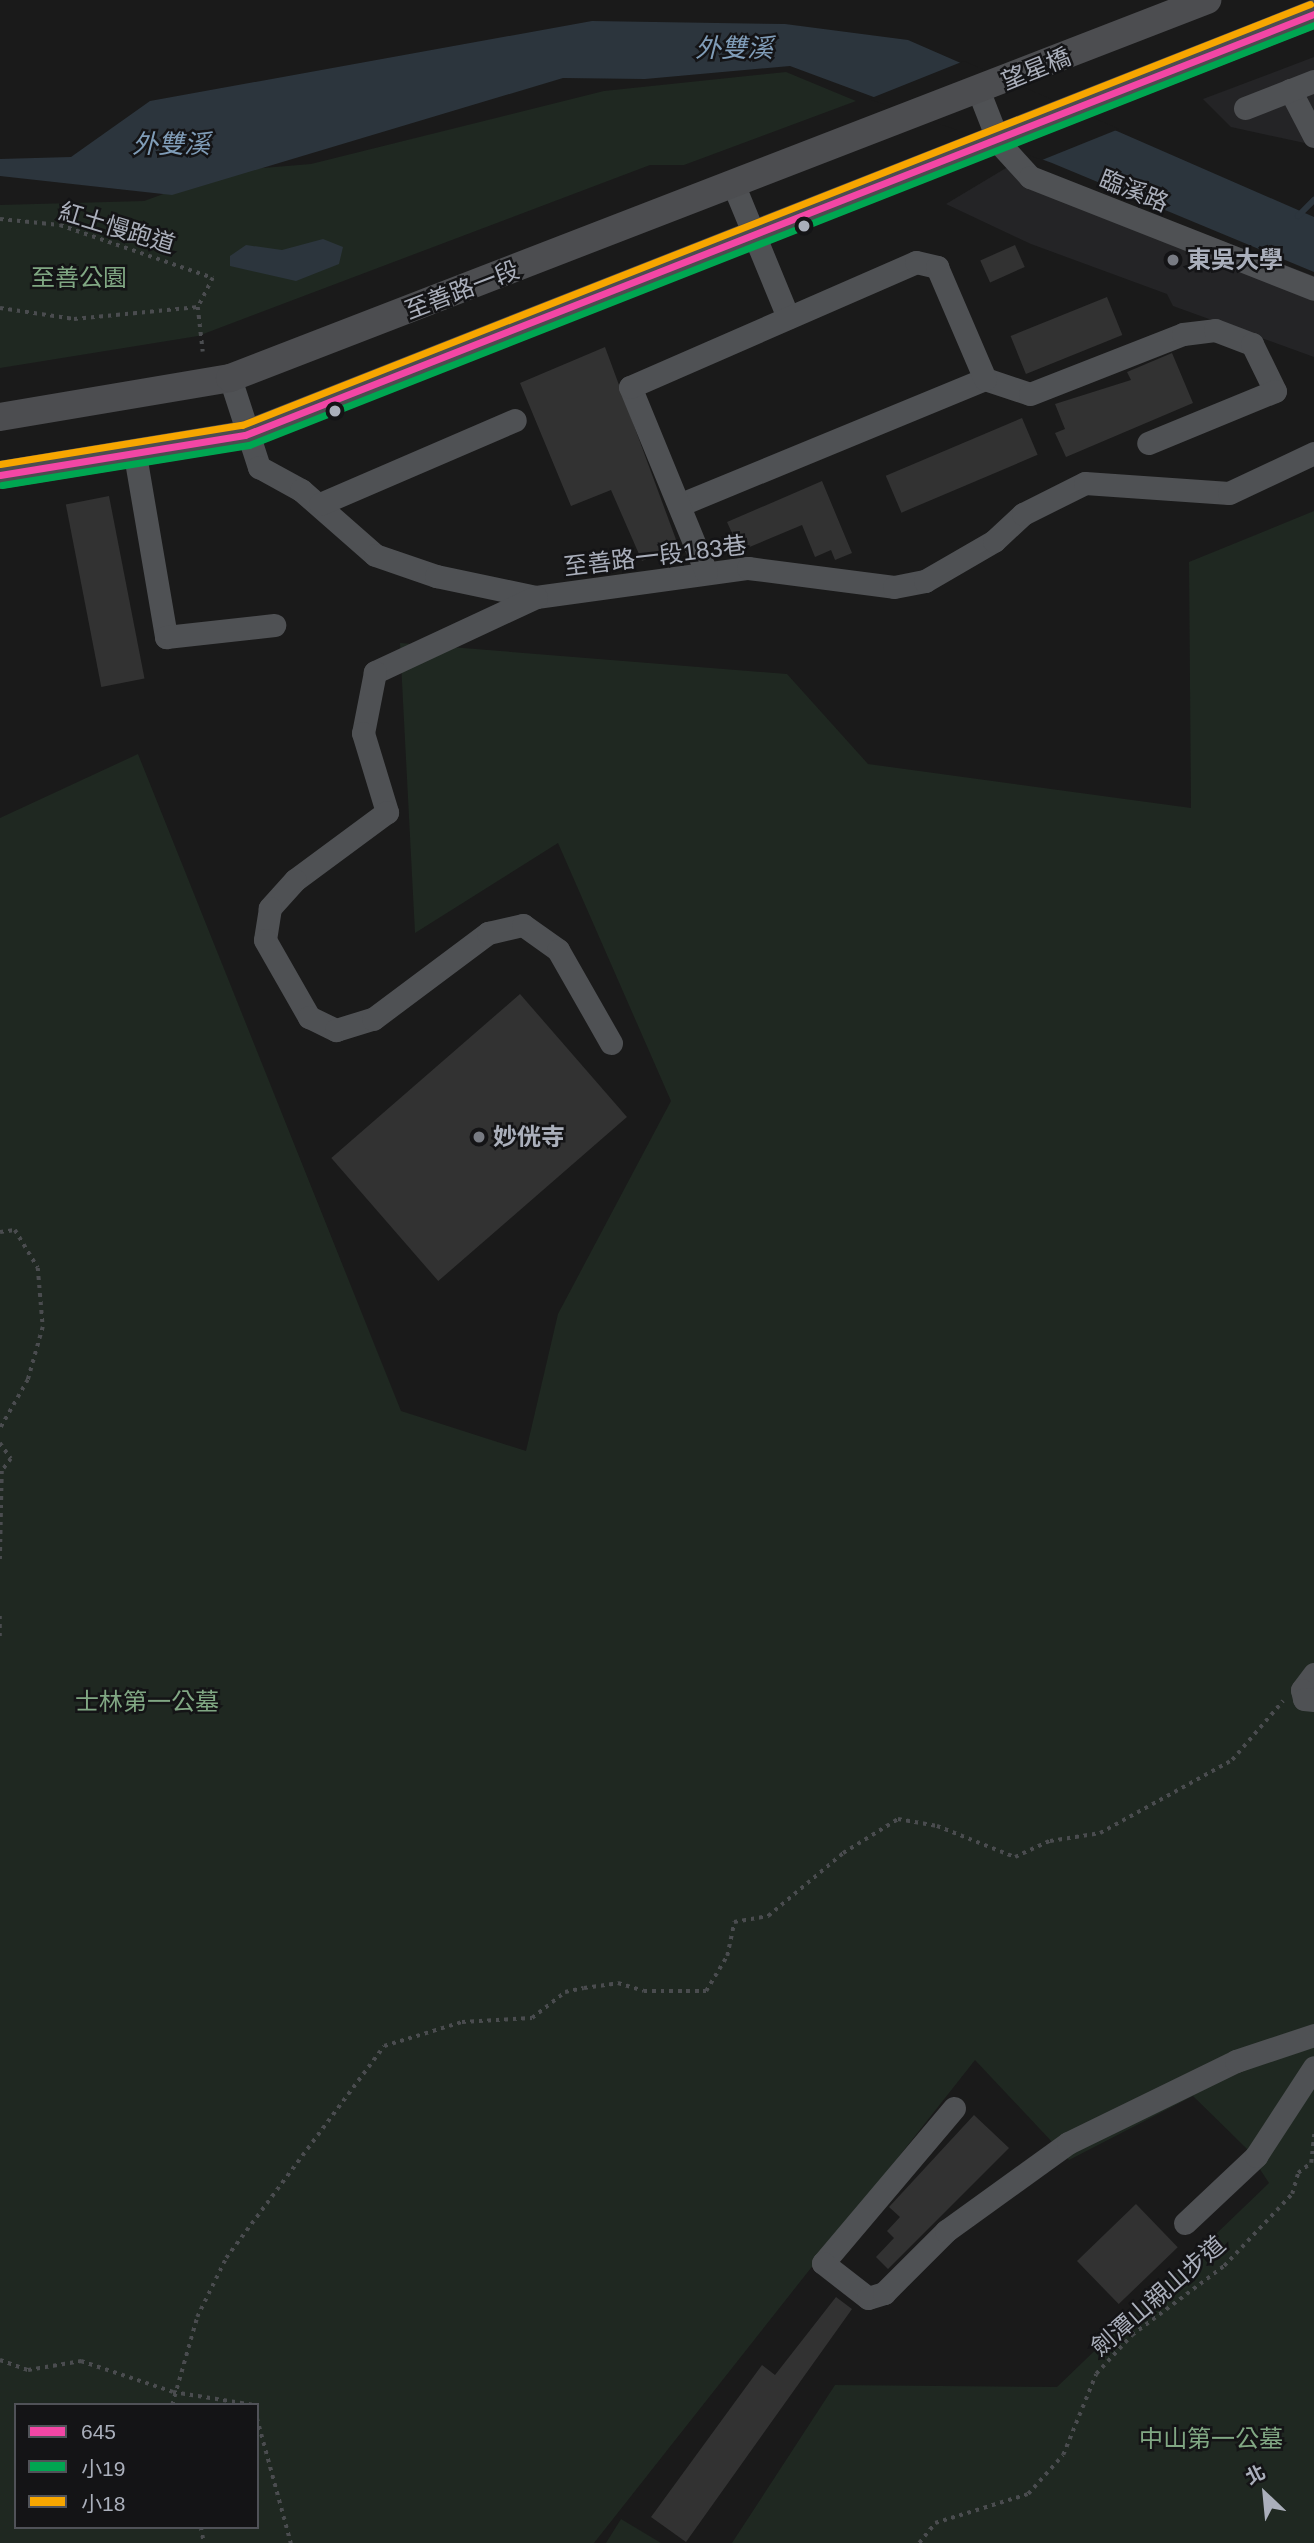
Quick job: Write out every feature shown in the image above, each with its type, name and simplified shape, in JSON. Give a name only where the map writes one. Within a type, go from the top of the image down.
[{"type":"main road","name":"望星橋","points":[[912,118],[1203,1]]},
{"type":"main road","points":[[0,475],[245,435],[999,143],[1314,14]]},
{"type":"main road","name":"至善路一段","points":[[0,417],[230,379],[912,118]]},
{"type":"street","points":[[1245,108],[1314,82]]},
{"type":"street","points":[[1290,90],[1314,136]]},
{"type":"street","name":"臨溪路","points":[[979,92],[999,143],[1030,177],[1314,289]]},
{"type":"street","points":[[734,186],[789,317]]},
{"type":"street","points":[[706,572],[630,387],[916,262],[937,267],[985,379]]},
{"type":"street","points":[[679,505],[985,379],[1030,394],[1183,334],[1215,330],[1252,344],[1275,391],[1148,443]]},
{"type":"street","name":"至善路一段183巷","points":[[230,379],[245,435],[259,467],[320,504],[375,555],[436,576],[536,597],[748,568],[894,587],[925,581],[994,541],[1023,514],[1086,483],[1229,493],[1314,453]]},
{"type":"street","points":[[320,504],[515,420]]},
{"type":"street","points":[[135,455],[166,637],[274,625]]},
{"type":"street","points":[[536,597],[375,672],[363,733],[387,812],[295,880],[270,908],[265,940],[309,1017],[336,1030],[373,1019],[488,933],[523,925],[558,950],[611,1043]]},
{"type":"street","points":[[954,2108],[823,2263],[868,2298],[884,2293],[946,2231],[1068,2143],[1236,2061],[1314,2035]]},
{"type":"street","points":[[1185,2223],[1256,2156],[1314,2067]]},
{"type":"path","name":"紅土慢跑道","points":[[0,219],[60,225],[213,278],[198,307]]},
{"type":"path","points":[[0,308],[74,318],[198,307],[203,352]]},
{"type":"path","points":[[0,1232],[15,1230],[38,1268],[43,1327],[28,1380],[0,1429]]},
{"type":"path","points":[[0,1443],[11,1459],[2,1471],[0,1564]]},
{"type":"path","points":[[0,1616],[0,1640]]},
{"type":"path","points":[[172,2403],[173,2392],[226,2258],[384,2046],[462,2022],[532,2018],[565,1992],[584,1988],[618,1983],[644,1991],[706,1991],[727,1955],[734,1922],[768,1916],[843,1853],[898,1819],[937,1826],[1015,1857],[1050,1841],[1100,1833],[1232,1760],[1290,1692],[1310,1688]]},
{"type":"path","name":"劍潭山親山步道","points":[[919,2543],[935,2523],[1028,2494],[1063,2455],[1096,2374],[1132,2335],[1224,2266],[1292,2194],[1298,2173],[1311,2163],[1314,2132]]},
{"type":"path","points":[[0,2360],[27,2370],[81,2361],[173,2392],[242,2403]]},
{"type":"path","points":[[259,2425],[291,2543]]},
{"type":"shaded area","points":[[1314,57],[1314,145],[1231,127],[1203,99]]},
{"type":"shaded area","name":"東吳大學","points":[[1016,162],[1314,276],[1314,357],[1173,306],[1167,294],[1031,244],[946,204]]},
{"type":"green space","name":"至善公園","points":[[786,72],[856,101],[684,165],[650,165],[198,336],[0,368],[0,205],[144,201],[227,171],[311,164],[604,91]]},
{"type":"green space","points":[[1314,511],[1314,2543],[732,2543],[835,2385],[1057,2387],[1269,2183],[1246,2148],[1193,2096],[1069,2160],[975,2060],[594,2543],[0,2543],[0,818],[138,754],[401,1411],[526,1451],[558,1314],[671,1101],[558,843],[415,933],[400,643],[787,674],[868,764],[1191,808],[1189,562]]},
{"type":"green space","points":[[621,2519],[661,2543],[606,2543]]},
{"type":"water","name":"外雙溪","points":[[592,21],[785,24],[908,40],[1314,217],[1314,272],[1052,163],[790,66],[645,79],[563,78],[172,195],[0,176],[0,159],[71,157],[150,101]]},
{"type":"water","points":[[323,239],[343,247],[339,264],[296,281],[230,266],[230,256],[246,245],[282,250]]},
{"type":"pier","points":[[964,61],[1119,129],[1042,160],[869,99]]},
{"type":"building","points":[[1015,245],[1025,267],[990,282],[980,260]]},
{"type":"building","points":[[1107,297],[1122,335],[1026,374],[1011,336]]},
{"type":"building","points":[[605,347],[678,545],[642,561],[611,490],[571,506],[520,383]]},
{"type":"building","points":[[1172,353],[1193,403],[1066,457],[1055,433],[1065,429],[1055,404],[1131,380],[1127,372]]},
{"type":"building","points":[[1022,418],[1038,455],[901,513],[886,476]]},
{"type":"building","points":[[822,481],[852,553],[835,560],[831,550],[815,557],[802,525],[740,551],[727,522]]},
{"type":"building","points":[[109,496],[144,679],[101,687],[66,504]]},
{"type":"building","name":"妙侊寺","points":[[520,994],[627,1117],[438,1281],[331,1158]]},
{"type":"building","points":[[974,2115],[1009,2148],[888,2269],[876,2257],[894,2238],[887,2231],[900,2217],[889,2207]]},
{"type":"building","points":[[1136,2204],[1178,2247],[1119,2304],[1077,2261]]},
{"type":"building","points":[[836,2297],[852,2309],[686,2542],[651,2517],[762,2365],[775,2375]]},
{"type":"waterway","points":[[1298,216],[1314,200]]},
{"type":"transit line","name":"小18","points":[[0,464],[242,425],[1310,4]]},
{"type":"transit line","name":"645","points":[[0,475],[245,435],[1314,14]]},
{"type":"transit line","name":"小19","points":[[2,485],[249,445],[1314,25]]},
{"type":"place","name":"東吳大學","points":[[1173,260]]},
{"type":"place","name":"妙侊寺","points":[[479,1137]]},
{"type":"park label","name":"士林第一公墓","points":[[147,1702]]},
{"type":"park label","name":"中山第一公墓","points":[[1211,2439]]}]
